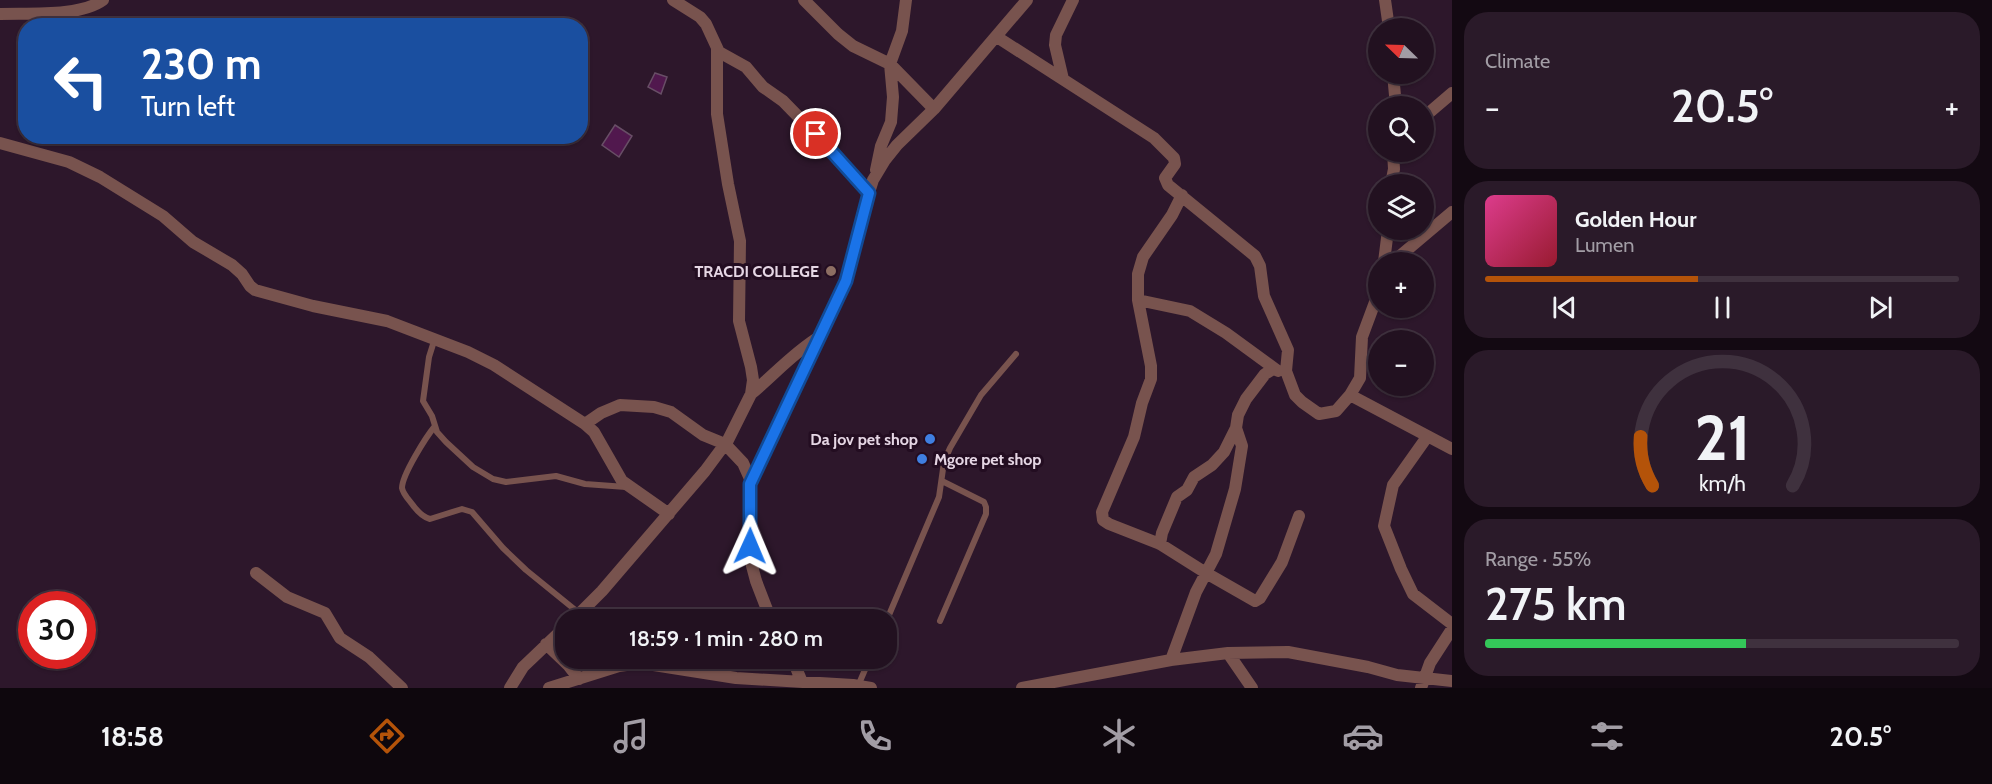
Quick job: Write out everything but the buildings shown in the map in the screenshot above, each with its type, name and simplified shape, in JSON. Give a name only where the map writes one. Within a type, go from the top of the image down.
[{"type":"street","points":[[0,14],[73,11],[86,9],[104,0]]},
{"type":"street","points":[[673,0],[700,17],[723,56],[746,67],[763,87],[783,101],[869,193]]},
{"type":"street","points":[[804,0],[846,40],[890,64],[934,110]]},
{"type":"street","points":[[767,609],[752,566],[749,493],[751,481],[846,281],[881,146],[891,122],[893,97],[890,64],[902,31],[906,0]]},
{"type":"street","points":[[873,180],[897,145],[934,110],[1028,0]]},
{"type":"street","points":[[1063,79],[1055,45],[1056,35],[1073,0]]},
{"type":"street","points":[[1385,0],[1388,18]]},
{"type":"street","points":[[997,37],[1154,138],[1174,158],[1175,164],[1165,178],[1168,185],[1228,235],[1242,243],[1258,261],[1264,296],[1288,350],[1286,371],[1296,395],[1319,414],[1336,411],[1350,395],[1360,378],[1362,337],[1369,318]]},
{"type":"street","points":[[717,49],[717,114],[726,176],[740,241],[740,321],[751,367],[752,394]]},
{"type":"street","points":[[1434,108],[1452,93]]},
{"type":"street","points":[[0,143],[69,162],[100,177],[163,216],[193,242],[237,269],[255,290],[313,306],[387,321],[468,351],[494,365],[585,424],[594,432],[616,474],[629,488],[669,514]]},
{"type":"street","points":[[1182,195],[1172,215],[1143,257],[1138,274],[1138,300],[1151,366],[1151,379],[1134,437],[1102,512],[1103,520],[1160,544],[1256,602],[1282,562],[1299,516]]},
{"type":"street","points":[[1405,252],[1452,212]]},
{"type":"street","points":[[1138,300],[1190,311],[1226,333],[1273,369],[1286,371]]},
{"type":"street","points":[[583,609],[602,591],[669,514],[725,444],[752,394],[793,354],[819,337]]},
{"type":"street","points":[[1160,544],[1162,533],[1177,497],[1187,490],[1194,477],[1219,459],[1236,428],[1238,415],[1246,399],[1265,374],[1273,369]]},
{"type":"street","points":[[1350,395],[1452,449]]},
{"type":"street","points":[[585,424],[601,413],[620,405],[654,407],[671,412],[703,435],[725,444],[743,463],[751,481]]},
{"type":"street","points":[[1171,660],[1196,592],[1216,554],[1235,489],[1242,446],[1236,428]]},
{"type":"street","points":[[1427,437],[1393,485],[1384,526],[1413,594],[1452,624]]},
{"type":"street","points":[[256,573],[287,597],[325,613],[340,638],[369,657],[402,688]]},
{"type":"street","points":[[1422,683],[1430,663],[1452,629]]},
{"type":"street","points":[[510,688],[523,667],[555,636]]},
{"type":"street","points":[[546,644],[579,679]]},
{"type":"street","points":[[1022,688],[1071,684],[1171,660],[1228,653],[1288,652],[1368,667],[1422,683],[1452,681]]},
{"type":"street","points":[[1228,653],[1252,688]]},
{"type":"street","points":[[549,688],[619,666],[641,663],[736,678],[804,685],[865,687]]},
{"type":"street","points":[[797,669],[804,685]]},
{"type":"lane","points":[[435,338],[429,357],[427,380],[422,399],[435,426],[446,442],[473,467],[498,481],[516,482],[556,476],[585,483],[629,488]]},
{"type":"lane","points":[[892,609],[933,513],[942,481],[944,462],[981,395],[1016,354]]},
{"type":"lane","points":[[435,426],[419,448],[403,485],[403,492],[423,517],[430,519],[462,509],[472,512],[503,548],[568,609]]},
{"type":"lane","points":[[939,621],[987,507],[984,502],[942,481]]},
{"type":"lane","points":[[865,687],[868,669]]},
{"type":"place","name":"TRACDI COLLEGE","points":[[831,271]]},
{"type":"place","name":"Da jov pet shop","points":[[930,439]]},
{"type":"place","name":"Mgore pet shop","points":[[922,459]]},
{"type":"route","points":[[750,546],[750,484],[846,281],[869,193],[816,134]]}]
